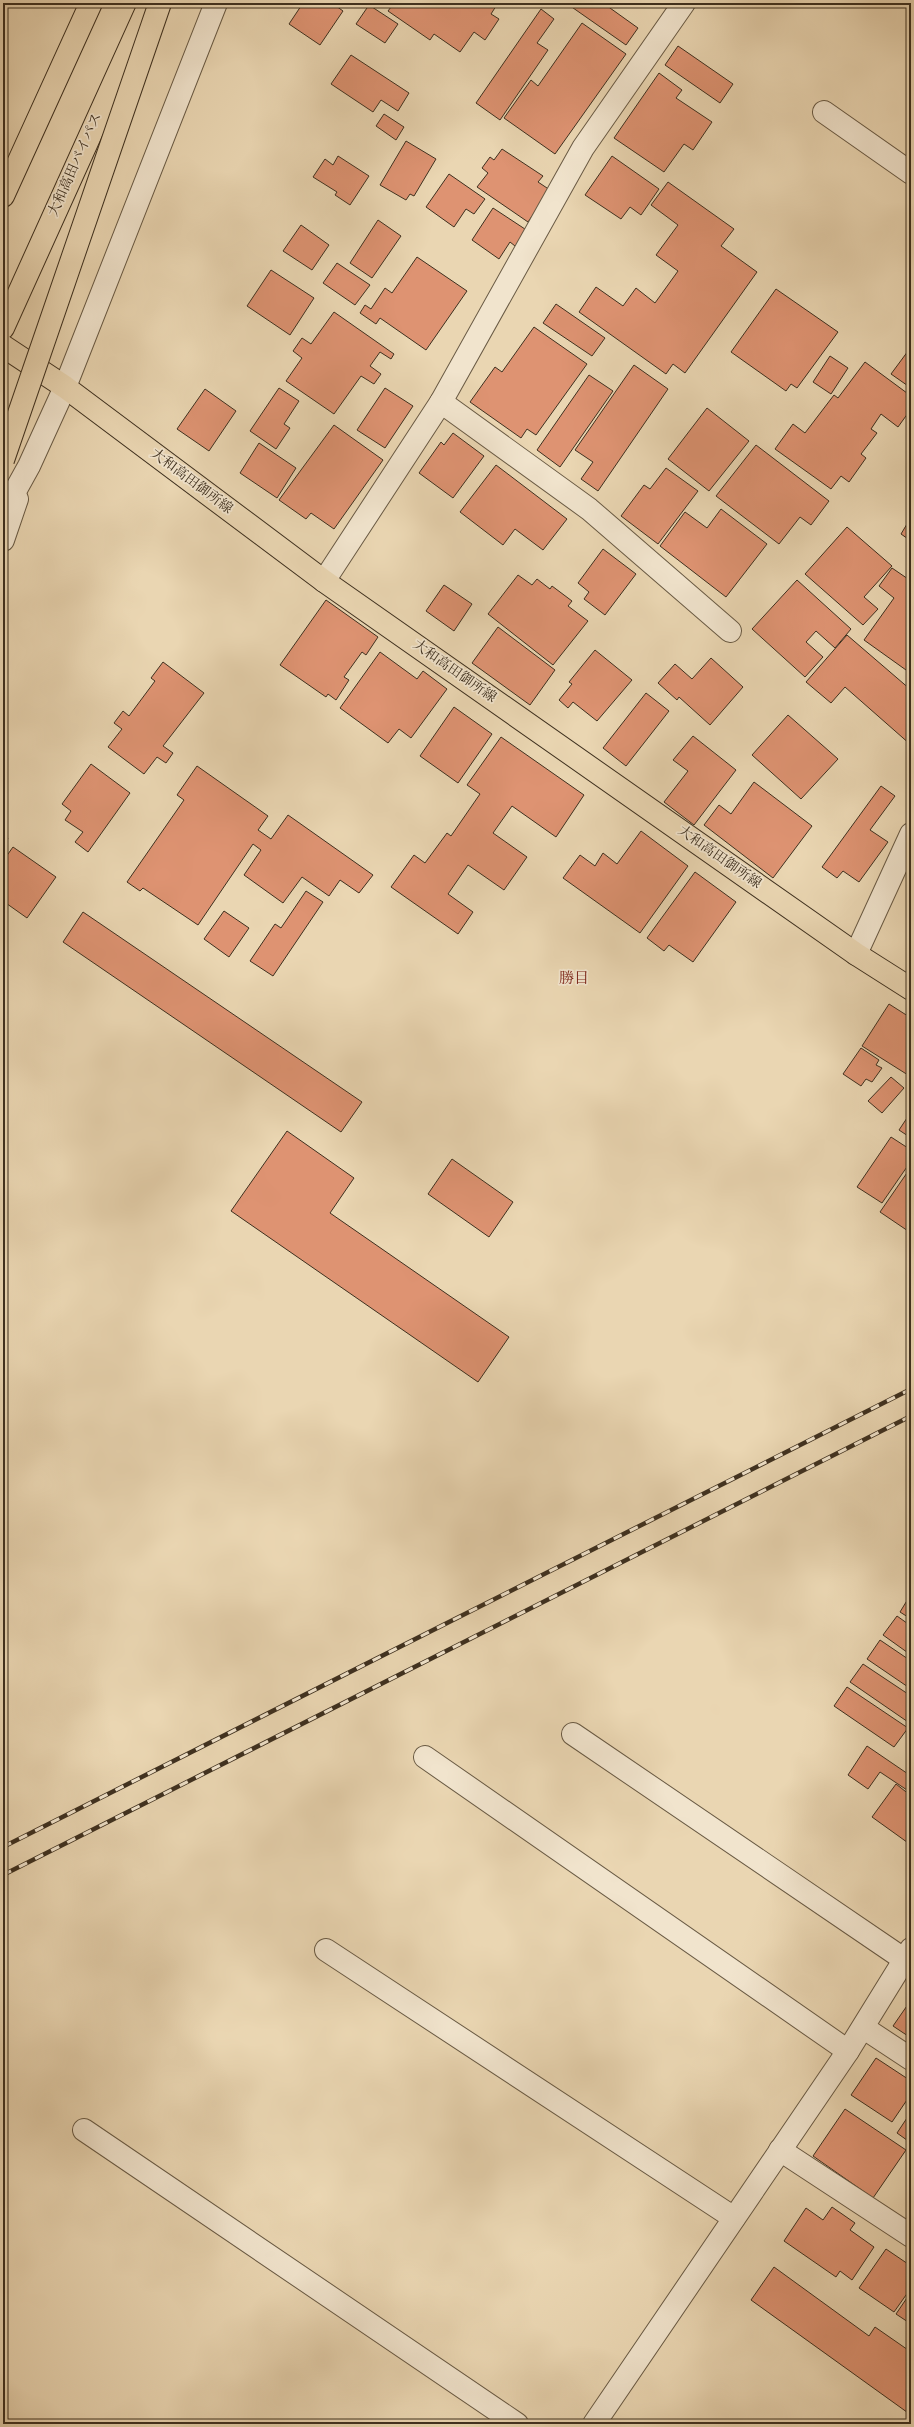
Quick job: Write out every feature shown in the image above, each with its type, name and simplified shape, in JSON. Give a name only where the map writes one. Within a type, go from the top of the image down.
[{"type":"main road","points":[[3,196],[91,3]]},
{"type":"main road","name":"大和高田バイパス","points":[[3,328],[150,3]]},
{"type":"main road","points":[[3,460],[160,3]]},
{"type":"main road","name":"大和高田御所線","points":[[3,346],[65,387],[324,581],[856,954],[911,989]]},
{"type":"street","points":[[3,513],[29,466],[65,387],[216,3]]},
{"type":"street","points":[[324,581],[441,402],[583,148],[684,3]]},
{"type":"street","points":[[824,112],[911,173]]},
{"type":"street","points":[[441,402],[589,509],[730,631]]},
{"type":"street","points":[[3,540],[29,466]]},
{"type":"street","points":[[856,954],[911,834]]},
{"type":"street","points":[[573,1734],[908,1955],[864,2028],[734,2218],[601,2422]]},
{"type":"street","points":[[425,1757],[848,2051]]},
{"type":"street","points":[[326,1950],[734,2218]]},
{"type":"street","points":[[864,2028],[911,2059]]},
{"type":"street","points":[[84,2130],[518,2424]]},
{"type":"street","points":[[780,2150],[911,2236]]},
{"type":"building","points":[[303,3],[332,3],[343,11],[320,45],[289,24]]},
{"type":"building","points":[[394,3],[498,3],[491,14],[499,19],[485,40],[474,32],[460,52],[434,34],[430,40],[388,11]]},
{"type":"building","points":[[566,3],[603,3],[638,28],[626,45]]},
{"type":"building","points":[[369,5],[398,24],[385,43],[356,24]]},
{"type":"building","points":[[541,9],[554,19],[537,43],[548,50],[500,120],[476,103]]},
{"type":"building","points":[[582,23],[626,54],[555,154],[504,118],[531,80],[538,86]]},
{"type":"building","points":[[678,46],[733,84],[720,103],[665,65]]},
{"type":"building","points":[[351,55],[409,93],[398,111],[381,100],[373,112],[331,84]]},
{"type":"building","points":[[659,73],[682,90],[676,98],[712,122],[693,150],[684,144],[664,172],[614,138]]},
{"type":"building","points":[[384,114],[404,127],[396,140],[376,126]]},
{"type":"building","points":[[406,141],[436,159],[414,196],[410,194],[406,200],[380,185]]},
{"type":"building","points":[[502,149],[543,176],[538,182],[550,190],[528,222],[477,187],[488,173],[482,168],[490,157],[494,160]]},
{"type":"building","points":[[338,156],[369,176],[350,205],[335,195],[337,192],[313,177],[325,159],[333,165]]},
{"type":"building","points":[[612,156],[659,189],[641,215],[630,207],[621,219],[585,195]]},
{"type":"building","points":[[449,174],[485,199],[474,214],[466,209],[454,227],[426,207]]},
{"type":"building","points":[[668,182],[734,229],[721,246],[757,272],[685,373],[673,364],[666,374],[579,312],[596,287],[623,306],[636,288],[655,303],[678,271],[656,255],[678,225],[651,205]]},
{"type":"building","points":[[493,208],[531,233],[520,250],[510,242],[499,259],[472,240]]},
{"type":"building","points":[[378,220],[401,236],[372,278],[350,263]]},
{"type":"building","points":[[301,225],[329,245],[312,270],[283,251]]},
{"type":"building","points":[[417,257],[467,291],[426,350],[380,318],[376,324],[360,313],[365,305],[371,309],[385,288],[392,293]]},
{"type":"building","points":[[337,263],[370,285],[355,305],[323,283]]},
{"type":"building","points":[[271,270],[314,298],[290,335],[247,306]]},
{"type":"building","points":[[776,289],[838,332],[797,388],[791,384],[786,391],[731,352]]},
{"type":"building","points":[[556,304],[605,338],[592,356],[543,323]]},
{"type":"building","points":[[334,312],[394,354],[391,359],[380,352],[370,366],[381,374],[374,384],[361,376],[334,414],[286,381],[302,358],[293,351],[302,338],[311,344]]},
{"type":"building","points":[[534,327],[587,364],[536,435],[527,429],[521,438],[470,402],[495,367],[502,372]]},
{"type":"building","points":[[911,347],[911,388],[891,374]]},
{"type":"building","points":[[830,356],[848,368],[831,394],[813,382]]},
{"type":"building","points":[[865,362],[911,396],[911,409],[898,427],[881,414],[871,429],[877,433],[861,454],[866,458],[849,482],[841,476],[831,489],[775,449],[793,424],[805,433],[834,395],[838,398]]},
{"type":"building","points":[[634,365],[668,389],[598,491],[581,479],[593,462],[575,450]]},
{"type":"building","points":[[589,375],[613,391],[560,467],[537,450]]},
{"type":"building","points":[[279,388],[299,401],[284,424],[290,428],[276,449],[250,431]]},
{"type":"building","points":[[385,388],[413,406],[385,448],[357,430]]},
{"type":"building","points":[[205,389],[236,411],[209,451],[177,429]]},
{"type":"building","points":[[707,408],[749,441],[709,491],[668,459]]},
{"type":"building","points":[[334,425],[383,460],[334,529],[311,513],[306,519],[279,500]]},
{"type":"building","points":[[453,433],[484,456],[453,498],[419,473],[441,442],[444,445]]},
{"type":"building","points":[[259,443],[296,468],[277,498],[240,473]]},
{"type":"building","points":[[756,445],[829,501],[811,525],[800,517],[779,544],[716,496]]},
{"type":"building","points":[[496,465],[567,519],[543,550],[515,529],[503,545],[460,512]]},
{"type":"building","points":[[666,468],[698,491],[658,544],[621,516],[644,485],[650,489]]},
{"type":"building","points":[[721,509],[767,544],[726,597],[660,546],[685,512],[707,528]]},
{"type":"building","points":[[910,519],[911,520],[911,541],[901,534]]},
{"type":"building","points":[[847,527],[892,566],[864,597],[878,609],[863,625],[805,574]]},
{"type":"building","points":[[603,549],[636,574],[605,615],[584,599],[589,592],[578,583]]},
{"type":"building","points":[[892,568],[911,581],[911,663],[906,670],[864,640],[894,598],[879,586]]},
{"type":"building","points":[[518,575],[532,585],[537,579],[550,589],[552,586],[572,601],[568,606],[588,621],[553,665],[488,614]]},
{"type":"building","points":[[797,580],[851,629],[835,648],[816,631],[806,642],[823,657],[805,677],[752,629]]},
{"type":"building","points":[[444,585],[472,604],[454,631],[426,611]]},
{"type":"building","points":[[326,600],[378,637],[366,655],[362,652],[344,677],[349,680],[336,700],[328,694],[326,697],[280,665]]},
{"type":"building","points":[[498,627],[555,670],[530,705],[472,663]]},
{"type":"building","points":[[847,635],[911,690],[911,745],[845,687],[831,703],[806,682]]},
{"type":"building","points":[[595,650],[632,680],[597,721],[573,702],[568,708],[559,700],[572,684],[569,682]]},
{"type":"building","points":[[380,652],[417,679],[423,671],[447,689],[411,738],[399,729],[388,743],[340,708]]},
{"type":"building","points":[[711,658],[743,687],[710,725],[679,697],[677,700],[658,683],[675,664],[692,679]]},
{"type":"building","points":[[163,662],[204,693],[163,746],[173,753],[166,763],[157,757],[144,774],[108,747],[122,729],[114,723],[123,711],[129,716],[155,681],[151,678]]},
{"type":"building","points":[[646,693],[669,711],[626,766],[603,748]]},
{"type":"building","points":[[454,707],[492,734],[458,783],[420,756]]},
{"type":"building","points":[[788,715],[838,759],[801,799],[752,755]]},
{"type":"building","points":[[693,736],[736,770],[694,825],[664,802],[688,771],[673,760]]},
{"type":"building","points":[[501,737],[584,795],[556,837],[512,806],[493,833],[527,857],[504,890],[468,865],[448,894],[473,912],[458,934],[391,887],[414,855],[425,863],[447,833],[451,836],[480,794],[467,785]]},
{"type":"building","points":[[91,764],[130,793],[88,852],[75,842],[83,832],[65,820],[71,811],[62,804]]},
{"type":"building","points":[[197,766],[268,816],[258,830],[271,839],[288,815],[373,875],[359,893],[340,880],[329,896],[302,877],[283,903],[244,875],[261,850],[253,844],[198,925],[143,888],[140,891],[127,882],[184,800],[177,795]]},
{"type":"building","points":[[754,782],[812,826],[773,878],[704,825],[719,805],[731,814]]},
{"type":"building","points":[[881,786],[895,796],[870,830],[888,842],[859,882],[843,871],[837,878],[822,867]]},
{"type":"building","points":[[641,831],[688,866],[640,933],[563,878],[580,855],[595,866],[603,853],[617,864]]},
{"type":"building","points":[[3,834],[8,838],[3,846]]},
{"type":"building","points":[[13,847],[56,877],[27,918],[3,901],[3,861]]},
{"type":"building","points":[[695,872],[736,902],[693,962],[669,945],[664,951],[647,938]]},
{"type":"building","points":[[306,891],[323,902],[273,976],[250,961],[275,924],[281,928]]},
{"type":"building","points":[[224,911],[249,928],[229,957],[204,939]]},
{"type":"building","points":[[83,912],[362,1102],[341,1132],[63,942]]},
{"type":"building","points":[[889,1004],[911,1018],[911,1070],[908,1075],[862,1046]]},
{"type":"building","points":[[861,1048],[879,1060],[876,1065],[882,1068],[872,1082],[866,1079],[861,1086],[843,1074]]},
{"type":"building","points":[[891,1077],[904,1088],[882,1113],[868,1101]]},
{"type":"building","points":[[911,1112],[911,1138],[899,1130]]},
{"type":"building","points":[[287,1131],[354,1178],[330,1213],[509,1337],[478,1382],[231,1211]]},
{"type":"building","points":[[891,1137],[911,1150],[911,1161],[882,1203],[857,1187]]},
{"type":"building","points":[[452,1159],[513,1202],[489,1237],[428,1194]]},
{"type":"building","points":[[911,1167],[911,1233],[880,1212]]},
{"type":"building","points":[[911,1594],[911,1619],[900,1612]]},
{"type":"building","points":[[897,1616],[911,1626],[911,1655],[883,1635]]},
{"type":"building","points":[[880,1640],[911,1661],[911,1689],[867,1659]]},
{"type":"building","points":[[863,1664],[911,1696],[911,1724],[850,1682]]},
{"type":"building","points":[[847,1687],[908,1728],[894,1747],[834,1706]]},
{"type":"building","points":[[867,1746],[911,1776],[910,1792],[880,1772],[868,1789],[848,1775]]},
{"type":"building","points":[[896,1784],[910,1795],[911,1793],[911,1845],[872,1817]]},
{"type":"building","points":[[911,2000],[911,2038],[893,2026]]},
{"type":"building","points":[[876,2058],[911,2081],[911,2094],[892,2122],[851,2095]]},
{"type":"building","points":[[845,2109],[906,2150],[873,2198],[813,2156]]},
{"type":"building","points":[[911,2112],[911,2143],[897,2133]]},
{"type":"building","points":[[832,2207],[855,2223],[850,2230],[874,2247],[852,2280],[840,2271],[836,2277],[784,2241],[806,2208],[823,2220]]},
{"type":"building","points":[[886,2249],[911,2266],[911,2288],[894,2312],[859,2288]]},
{"type":"building","points":[[774,2267],[869,2336],[875,2327],[911,2352],[911,2415],[751,2300]]},
{"type":"building","points":[[911,2292],[911,2324],[896,2314]]},
{"type":"railway","points":[[3,1847],[911,1389]]},
{"type":"railway","points":[[3,1875],[911,1416]]},
{"type":"district","name":"勝目","points":[[574,979]]}]
